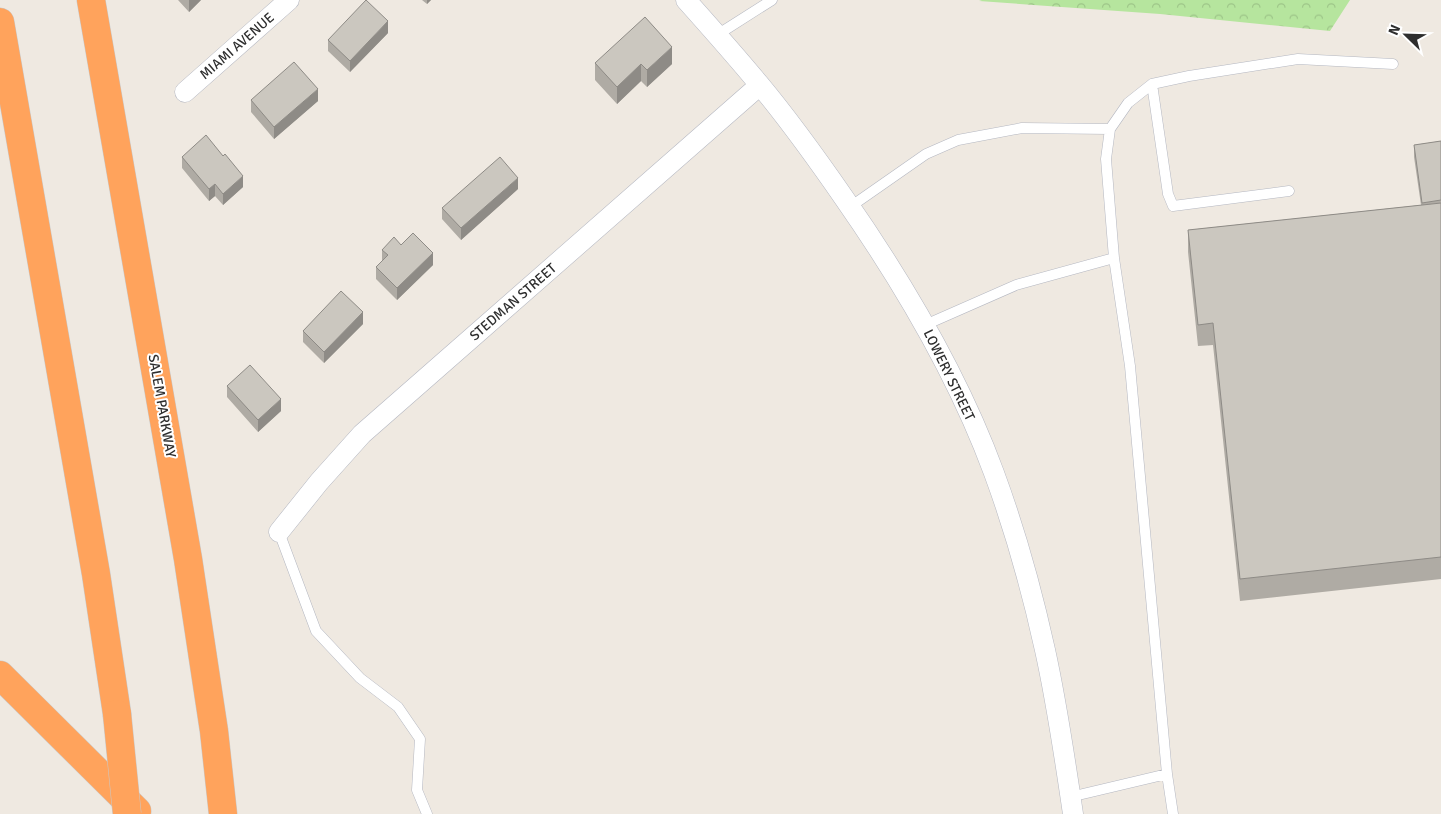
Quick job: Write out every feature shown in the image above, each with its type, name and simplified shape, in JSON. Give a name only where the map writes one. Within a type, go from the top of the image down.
[{"type":"highway","name":"SALEM PARKWAY","points":[[91,0],[188,559],[212,721],[223,814]]},
{"type":"highway","points":[[0,22],[96,574],[116,714],[127,814]]},
{"type":"highway","points":[[0,675],[140,814]]},
{"type":"street","name":"MIAMI AVENUE","points":[[185,92],[289,0]]},
{"type":"street","name":"LOWERY STREET","points":[[686,0],[760,85],[824,169],[878,246],[925,325],[960,392],[994,472],[1022,559],[1045,650],[1063,744],[1072,806]]},
{"type":"street","name":"STEDMAN STREET","points":[[279,532],[319,482],[362,434],[760,85]]},
{"type":"lane","points":[[717,36],[772,0]]},
{"type":"lane","points":[[1172,814],[1130,366],[1114,258],[1106,159],[1110,129],[1128,103],[1152,84],[1189,76],[1298,59],[1393,64]]},
{"type":"lane","points":[[1152,84],[1168,194],[1173,206],[1289,191]]},
{"type":"lane","points":[[850,207],[926,154],[958,140],[1022,128],[1110,129]]},
{"type":"lane","points":[[925,325],[1016,285],[1114,258]]},
{"type":"lane","points":[[279,532],[316,631],[360,678],[398,707],[420,738],[417,790],[427,814]]},
{"type":"lane","points":[[1072,806],[1167,774]]},
{"type":"green space","points":[[1350,0],[1330,31],[1160,14],[979,1]]},
{"type":"building","points":[[366,0],[388,21],[350,61],[328,40]]},
{"type":"building","points":[[645,17],[672,47],[647,70],[641,64],[617,87],[595,63]]},
{"type":"building","points":[[294,62],[318,89],[274,127],[251,100]]},
{"type":"building","points":[[206,135],[243,176],[223,194],[215,184],[209,189],[182,157]]},
{"type":"building","points":[[1441,141],[1441,200],[1422,203],[1414,145]]},
{"type":"building","points":[[500,157],[518,178],[461,228],[442,208]]},
{"type":"building","points":[[1441,203],[1441,557],[1240,579],[1213,323],[1198,325],[1188,230]]},
{"type":"building","points":[[413,233],[433,253],[397,288],[376,267],[388,255],[382,250],[394,237],[401,245]]},
{"type":"building","points":[[341,291],[363,312],[324,352],[303,331]]},
{"type":"building","points":[[250,365],[281,399],[258,420],[227,386]]}]
